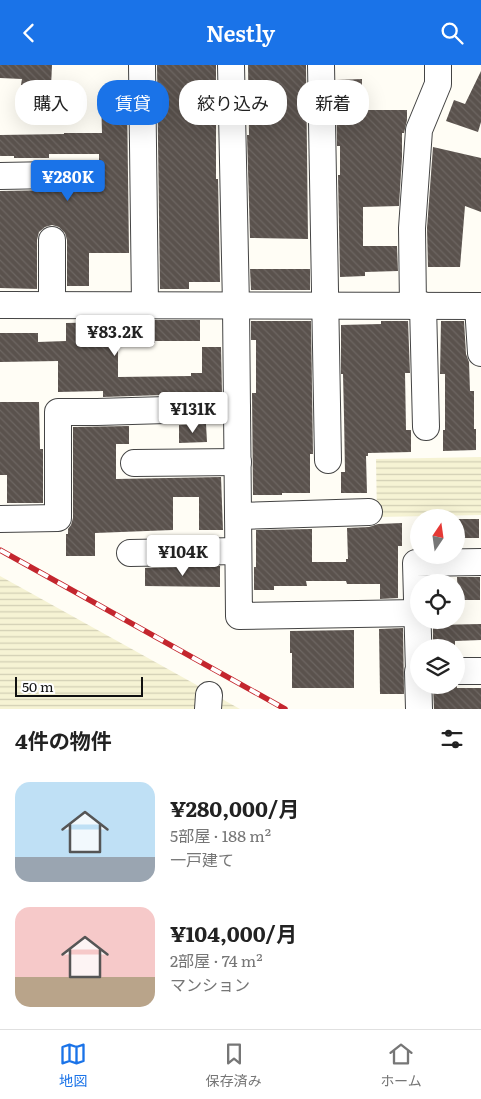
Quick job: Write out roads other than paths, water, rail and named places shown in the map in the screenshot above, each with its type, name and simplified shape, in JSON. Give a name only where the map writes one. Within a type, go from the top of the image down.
[{"type":"street","points":[[142,65],[145,305]]},
{"type":"street","points":[[231,65],[236,306],[239,616],[410,613]]},
{"type":"street","points":[[320,65],[328,460]]},
{"type":"street","points":[[426,427],[412,228],[419,130],[438,84],[438,65]]},
{"type":"street","points":[[0,176],[54,175]]},
{"type":"street","points":[[52,240],[52,305]]},
{"type":"street","points":[[0,305],[480,306],[481,353]]},
{"type":"street","points":[[0,519],[58,518],[58,412],[237,407]]},
{"type":"street","points":[[134,463],[238,462]]},
{"type":"street","points":[[238,516],[369,512]]},
{"type":"street","points":[[130,553],[238,551]]},
{"type":"street","points":[[416,574],[416,563],[481,562]]},
{"type":"street","points":[[465,671],[481,671]]},
{"type":"street","points":[[419,694],[419,709]]},
{"type":"railway","points":[[0,550],[285,709]]}]
